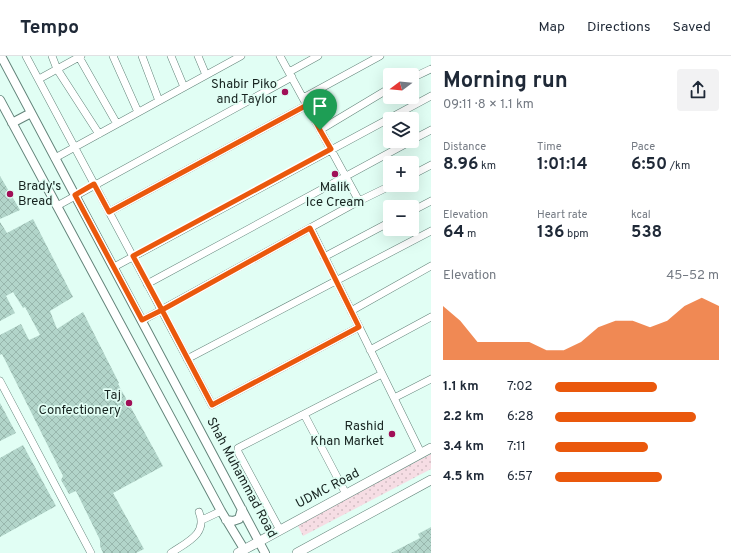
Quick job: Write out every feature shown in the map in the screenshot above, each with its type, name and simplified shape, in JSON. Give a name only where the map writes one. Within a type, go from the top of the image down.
[{"type":"main road","name":"UDMC Road","points":[[243,552],[259,541],[431,448]]},
{"type":"main road","points":[[299,553],[431,480]]},
{"type":"street","name":"Shah Muhammad Road","points":[[0,56],[114,267],[265,553]]},
{"type":"street","points":[[26,56],[212,405],[359,327]]},
{"type":"street","points":[[52,56],[57,69],[99,134]]},
{"type":"street","points":[[38,79],[80,56],[117,124]]},
{"type":"street","points":[[114,56],[138,112]]},
{"type":"street","points":[[142,56],[159,101]]},
{"type":"street","points":[[171,56],[184,87]]},
{"type":"street","points":[[198,56],[206,75]]},
{"type":"street","points":[[55,158],[206,75],[228,59],[241,56]]},
{"type":"street","points":[[280,56],[358,201]]},
{"type":"street","points":[[56,206],[290,75],[318,56]]},
{"type":"street","points":[[109,212],[305,102],[380,56]]},
{"type":"street","points":[[419,75],[431,69]]},
{"type":"street","points":[[320,130],[383,92]]},
{"type":"street","points":[[114,267],[431,96]]},
{"type":"street","points":[[0,100],[243,552]]},
{"type":"street","points":[[12,123],[31,112]]},
{"type":"street","points":[[419,137],[431,130]]},
{"type":"street","points":[[147,284],[398,148]]},
{"type":"street","points":[[419,171],[431,165]]},
{"type":"street","points":[[142,320],[358,201],[383,189]]},
{"type":"street","points":[[419,207],[431,201]]},
{"type":"street","points":[[324,257],[383,226]]},
{"type":"street","points":[[310,228],[421,453]]},
{"type":"street","points":[[188,359],[431,231]]},
{"type":"street","points":[[351,310],[431,266]]},
{"type":"street","points":[[370,350],[431,317]]},
{"type":"street","points":[[280,530],[237,451],[238,448],[382,374]]},
{"type":"street","points":[[394,398],[431,379]]},
{"type":"street","points":[[0,381],[91,553]]},
{"type":"street","points":[[304,414],[346,494]]},
{"type":"street","points":[[226,520],[233,521],[239,519],[242,509]]},
{"type":"street","points":[[202,520],[221,511]]},
{"type":"street","points":[[171,553],[195,536],[202,526],[202,520],[199,512]]},
{"type":"shaded area","points":[[431,454],[431,469],[303,536],[297,524]]},
{"type":"building","points":[[0,176],[20,210],[0,219]]},
{"type":"building","points":[[33,219],[73,297],[50,311],[57,329],[83,312],[119,383],[118,384],[163,466],[113,493],[144,549],[136,553],[103,553],[100,546],[100,540],[76,491],[69,494],[61,480],[63,476],[2,354],[0,355],[0,335],[21,324],[29,340],[40,335],[25,307],[23,308],[13,292],[6,296],[15,313],[0,321],[0,222],[7,233]]},
{"type":"building","points":[[0,403],[16,433],[0,441]]},
{"type":"building","points":[[23,445],[56,506],[0,537],[0,458]]},
{"type":"building","points":[[431,527],[431,553],[391,553],[420,538],[418,534]]},
{"type":"place","name":"Shabir Piko and Taylor","points":[[285,92]]},
{"type":"place","name":"Malik Ice Cream","points":[[335,174]]},
{"type":"place","name":"Brady's Bread","points":[[10,194]]},
{"type":"place","name":"Taj Confectionery","points":[[129,403]]},
{"type":"place","name":"Rashid Khan Market","points":[[392,434]]},
{"type":"route","points":[[320,130],[307,105],[109,212],[94,184],[75,195],[142,320],[162,310],[212,405],[359,327],[310,228],[162,310],[133,256],[331,149],[320,130]]}]
